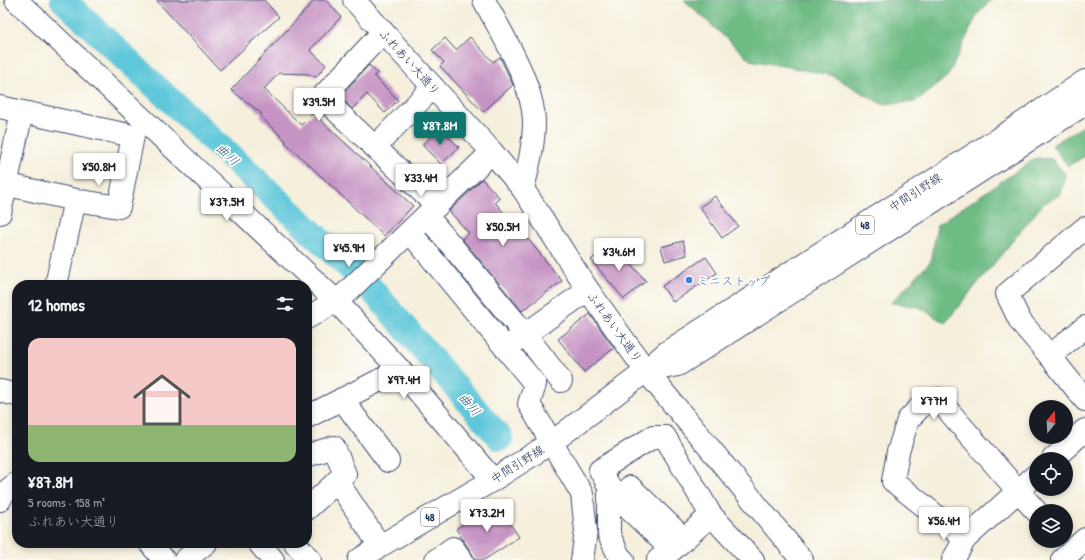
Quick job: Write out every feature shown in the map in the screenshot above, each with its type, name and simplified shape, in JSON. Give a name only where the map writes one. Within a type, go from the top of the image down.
[{"type":"street","points":[[16,0],[342,297],[400,370],[497,477]]},
{"type":"street","name":"ふれあい大通り","points":[[354,0],[492,152],[523,189],[588,290],[646,371],[798,559]]},
{"type":"street","points":[[484,0],[520,69],[531,95],[534,122],[531,156],[523,189]]},
{"type":"street","points":[[383,32],[322,97],[375,147],[432,211],[561,381]]},
{"type":"street","name":"中間引野線","points":[[359,560],[544,447],[646,371],[667,352],[1085,81]]},
{"type":"street","points":[[375,147],[433,87]]},
{"type":"street","name":"中間引野線","points":[[646,371],[678,365],[1085,104]]},
{"type":"street","points":[[0,107],[133,136],[119,207],[75,200],[3,184]]},
{"type":"street","points":[[0,213],[3,184],[22,112]]},
{"type":"street","points":[[312,315],[342,297],[492,152]]},
{"type":"street","points":[[57,280],[75,200]]},
{"type":"street","points":[[1085,228],[1007,294],[1020,321],[1085,400]]},
{"type":"street","points":[[410,232],[535,384],[529,404],[544,447],[582,494],[586,531],[582,560]]},
{"type":"street","points":[[505,348],[588,290]]},
{"type":"street","points":[[1050,356],[1085,327]]},
{"type":"street","points":[[312,414],[400,370]]},
{"type":"street","points":[[0,391],[12,394]]},
{"type":"street","points":[[342,399],[388,461]]},
{"type":"street","points":[[965,539],[893,481],[898,452],[908,420],[926,401],[938,399],[1030,504]]},
{"type":"street","points":[[1061,452],[1085,430]]},
{"type":"street","points":[[711,515],[671,549],[619,487],[600,470],[653,437],[665,437],[711,515],[753,560]]},
{"type":"street","points":[[312,454],[334,447],[345,474],[312,504]]},
{"type":"street","points":[[337,481],[380,546]]},
{"type":"street","points":[[953,560],[965,539],[1029,481]]},
{"type":"street","points":[[0,500],[3,494],[12,487]]},
{"type":"street","points":[[606,560],[608,535],[619,487]]},
{"type":"street","points":[[586,531],[608,535]]},
{"type":"street","points":[[608,535],[619,556],[623,560]]},
{"type":"street","points":[[263,548],[273,560]]},
{"type":"street","points":[[299,548],[310,560]]},
{"type":"street","points":[[436,560],[453,548],[462,560]]},
{"type":"green space","points":[[684,0],[991,0],[977,15],[948,76],[915,102],[882,104],[831,75],[750,60]]},
{"type":"green space","points":[[1085,125],[1085,156],[1068,166],[1052,145]]},
{"type":"green space","points":[[1036,158],[1052,159],[1065,174],[1061,194],[1043,204],[945,323],[919,307],[891,303],[931,261],[937,225]]},
{"type":"building","points":[[156,0],[264,0],[279,17],[220,70]]},
{"type":"building","points":[[315,0],[326,0],[341,17],[310,50],[326,65],[316,77],[308,74],[279,73],[264,89],[301,125],[313,113],[413,206],[384,236],[285,142],[286,141],[260,116],[262,114],[231,90]]},
{"type":"building","points":[[470,37],[493,62],[500,57],[513,85],[483,112],[440,66],[444,62],[432,50],[445,38],[456,50]]},
{"type":"building","points":[[369,65],[377,73],[374,76],[398,100],[385,113],[367,94],[352,109],[340,96]]},
{"type":"building","points":[[440,128],[459,147],[441,164],[422,145]]},
{"type":"building","points":[[482,179],[500,198],[495,202],[526,240],[528,239],[562,281],[522,311],[462,239],[469,233],[449,211]]},
{"type":"building","points":[[715,196],[738,226],[722,238],[700,207]]},
{"type":"building","points":[[683,241],[687,255],[665,261],[661,247]]},
{"type":"building","points":[[616,248],[646,281],[624,299],[591,260],[601,251],[606,256]]},
{"type":"building","name":"ミニストップ","points":[[706,257],[717,273],[673,302],[662,286]]},
{"type":"building","points":[[590,314],[614,348],[584,372],[558,339]]},
{"type":"building","points":[[496,503],[519,537],[484,560],[476,560],[456,529]]},
{"type":"waterway","name":"曲川","points":[[63,0],[366,283],[500,438]]},
{"type":"place","name":"ミニストップ","points":[[689,280]]}]
